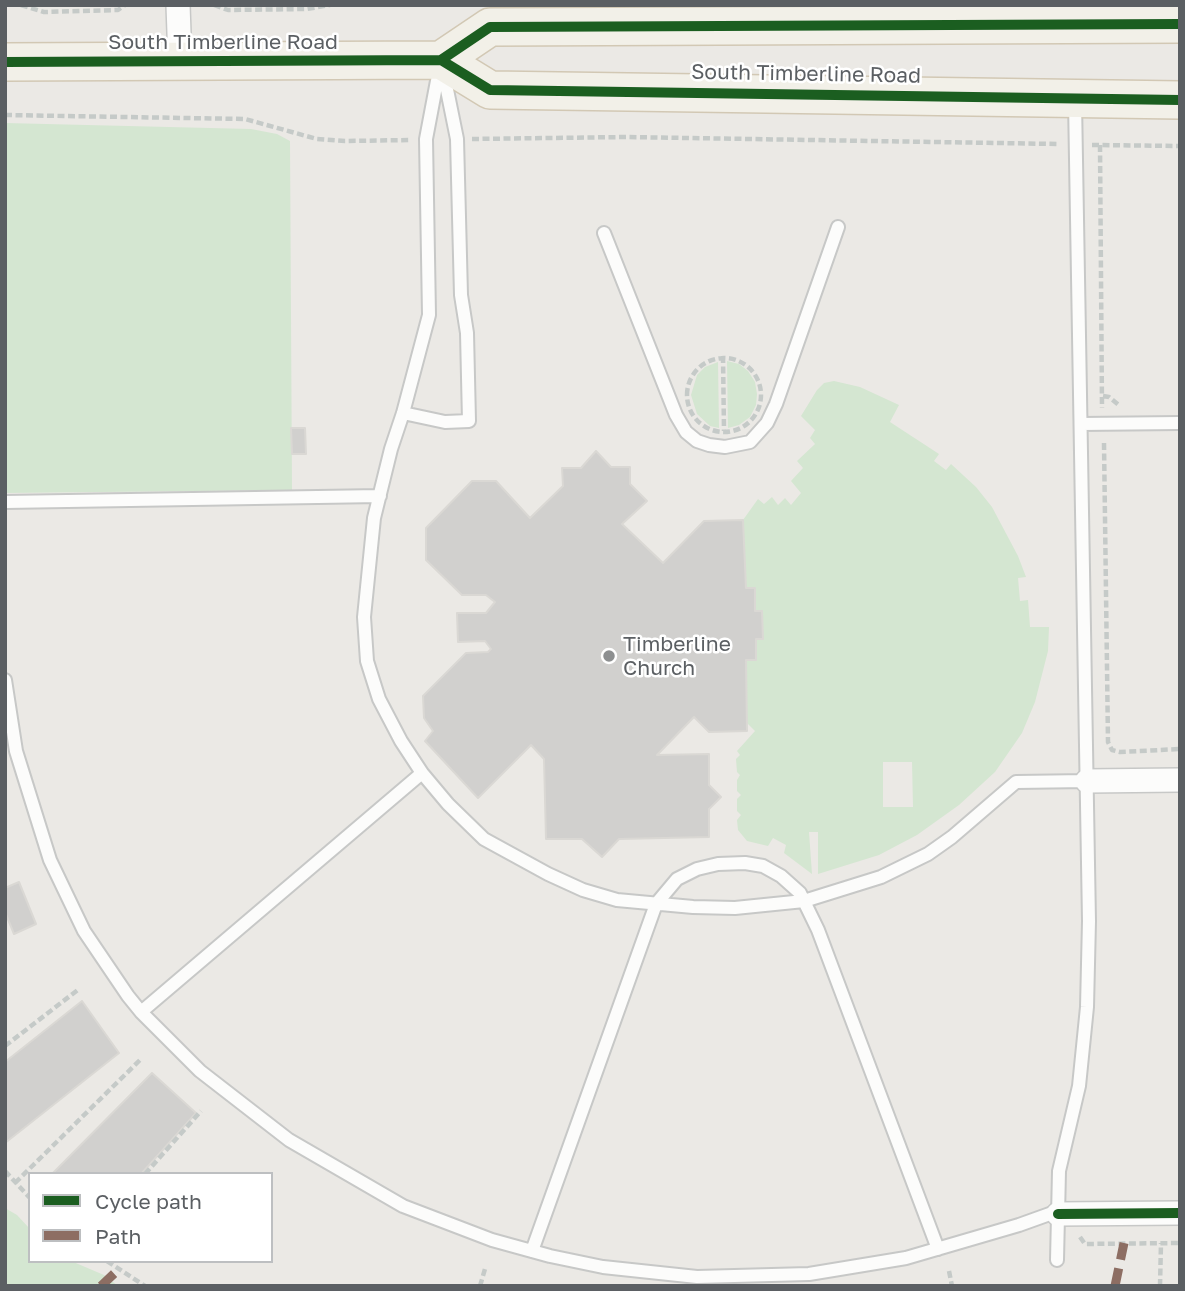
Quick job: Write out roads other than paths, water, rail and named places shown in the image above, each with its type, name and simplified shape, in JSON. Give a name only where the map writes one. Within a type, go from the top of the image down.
[{"type":"main road","points":[[441,60],[491,27],[1180,24]]},
{"type":"main road","name":"South Timberline Road","points":[[5,62],[441,60],[490,90],[1180,100]]},
{"type":"street","points":[[177,5],[180,61]]},
{"type":"street","points":[[1087,781],[1180,780]]},
{"type":"street","points":[[1058,1212],[1180,1213]]},
{"type":"lane","points":[[441,60],[426,139],[429,315],[380,496],[368,562],[364,617],[366,661],[379,699],[422,773],[448,804],[484,839],[583,890],[617,900],[735,908],[804,901],[881,877],[928,854],[1016,782],[1087,781]]},
{"type":"lane","points":[[404,413],[444,422],[469,421],[467,333],[461,295],[457,139],[441,60]]},
{"type":"lane","points":[[1057,1260],[1059,1171],[1079,1086],[1087,1007],[1089,921],[1075,97]]},
{"type":"lane","points":[[604,233],[676,415],[686,432],[697,441],[725,447],[750,442],[768,422],[838,227]]},
{"type":"lane","points":[[1080,424],[1180,424]]},
{"type":"lane","points":[[5,502],[380,496]]},
{"type":"lane","points":[[5,680],[16,751],[50,860],[102,962],[141,1013],[201,1071],[289,1140],[403,1206],[492,1240],[532,1251],[603,1267],[708,1277],[809,1274],[906,1258],[1058,1212]]},
{"type":"lane","points":[[141,1013],[422,773]]},
{"type":"lane","points":[[532,1251],[656,904],[677,880],[697,869],[718,864],[745,863],[762,866],[781,876],[800,893],[818,930],[938,1249]]},
{"type":"place","name":"Timberline Church","points":[[609,656]]}]
